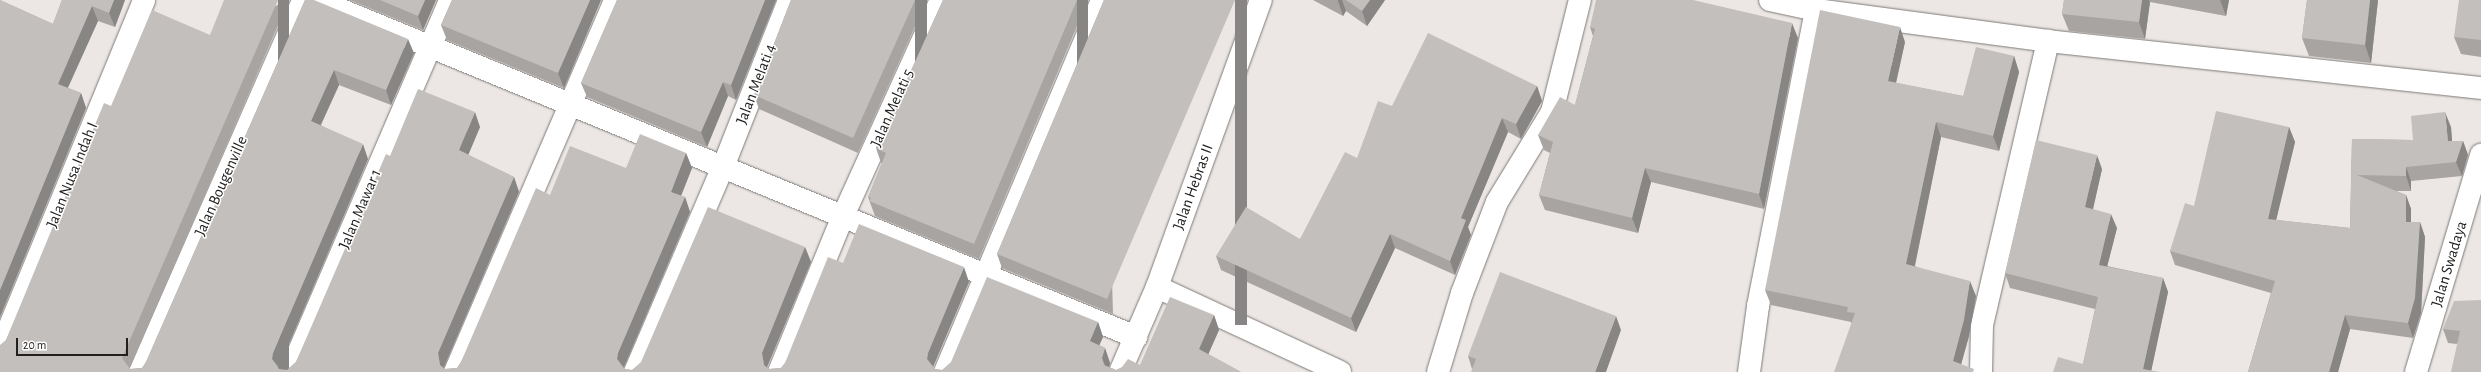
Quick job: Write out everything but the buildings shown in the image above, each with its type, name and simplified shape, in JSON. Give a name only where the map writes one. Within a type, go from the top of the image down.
[{"type":"street","name":"Jalan Nusa Indah I","points":[[0,350],[144,0]]},
{"type":"street","name":"Jalan Bougenville","points":[[140,372],[303,0]]},
{"type":"street","points":[[317,0],[1136,337]]},
{"type":"street","name":"Jalan Mawar 1","points":[[290,372],[450,0]]},
{"type":"street","points":[[455,372],[615,0]]},
{"type":"street","name":"Jalan Melati 4","points":[[635,372],[723,167],[789,0]]},
{"type":"street","name":"Jalan Melati 5","points":[[779,372],[843,216],[941,0]]},
{"type":"street","points":[[945,372],[987,276],[1102,0]]},
{"type":"street","name":"Jalan Hebras II","points":[[1120,372],[1157,287],[1261,0]]},
{"type":"street","points":[[1438,372],[1462,293],[1497,202],[1552,112],[1580,0]]},
{"type":"street","points":[[1770,0],[1816,10],[2048,41],[2481,88]]},
{"type":"street","points":[[1749,372],[1758,306],[1816,10]]},
{"type":"street","points":[[1981,372],[1982,325],[2048,41]]},
{"type":"street","name":"Jalan Swadaya","points":[[2416,372],[2473,212],[2481,155]]},
{"type":"street","points":[[1157,287],[1335,371]]}]
